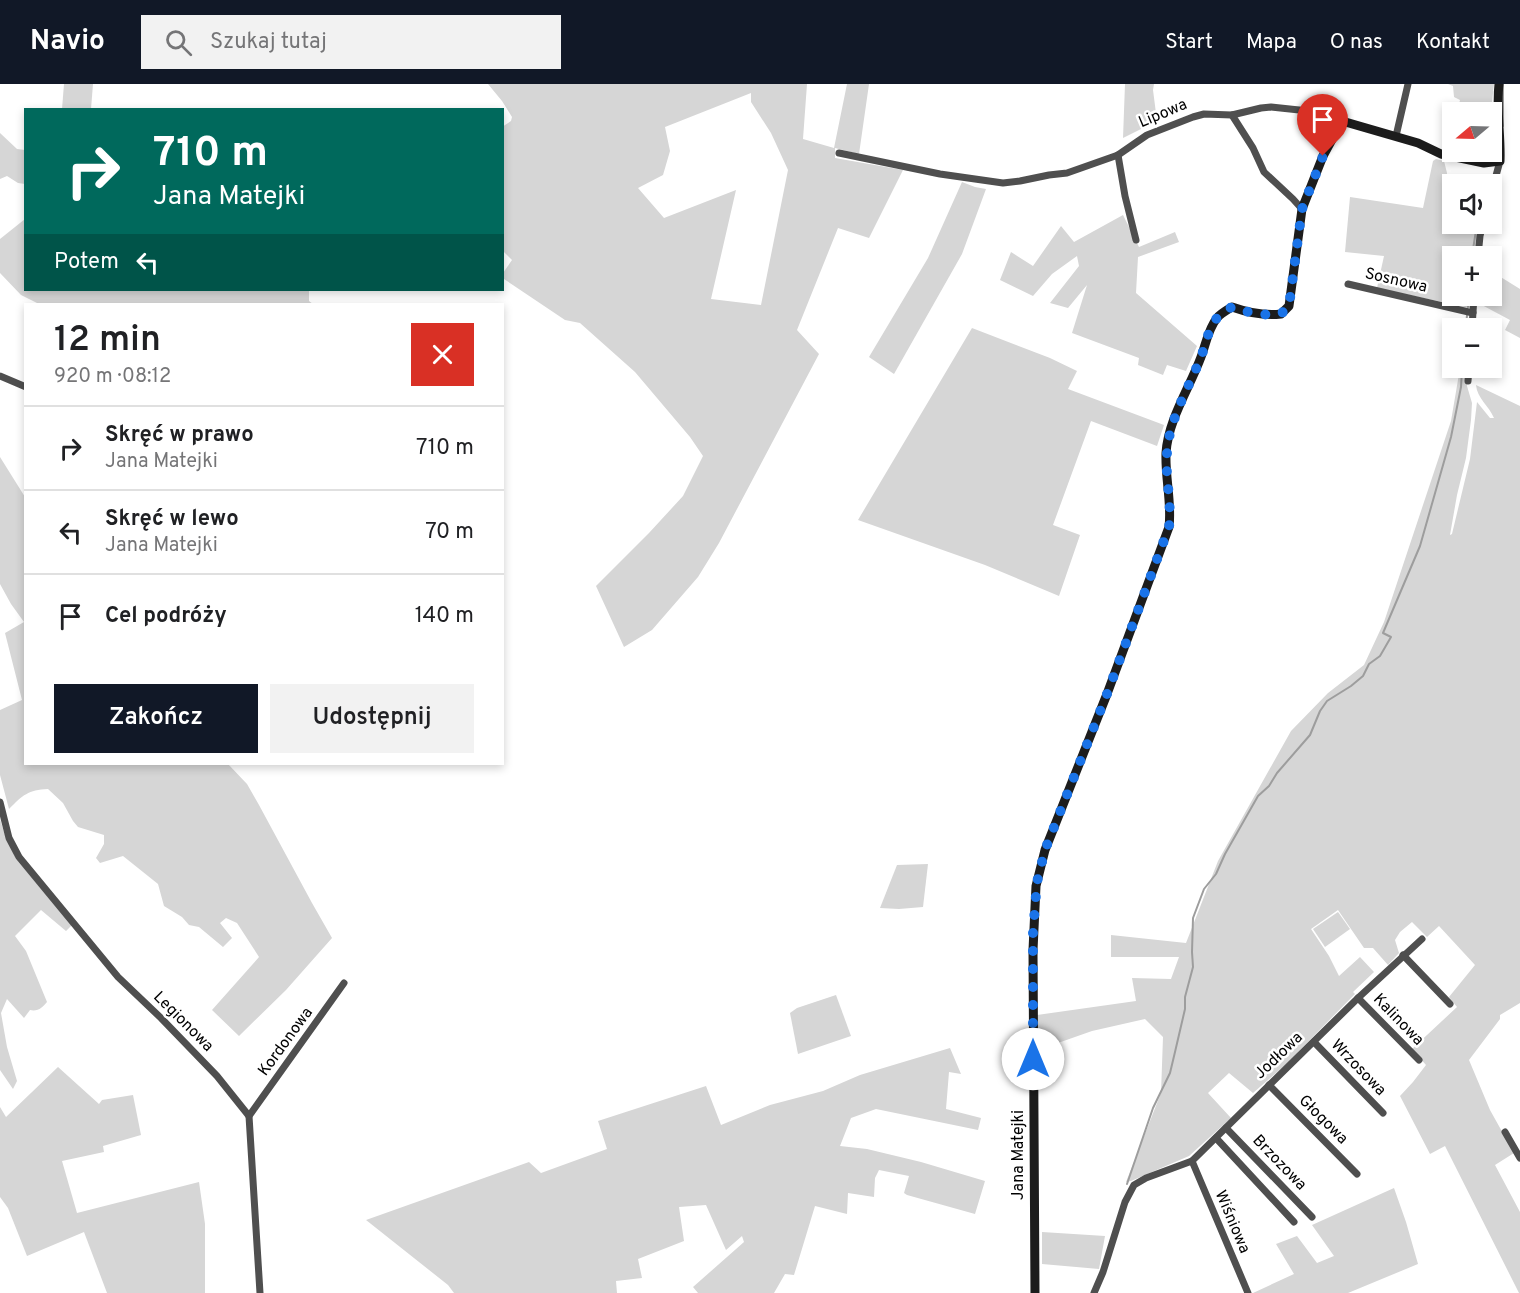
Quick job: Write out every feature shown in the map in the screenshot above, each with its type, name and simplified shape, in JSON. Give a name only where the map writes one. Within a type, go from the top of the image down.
[{"type":"street","points":[[1396,136],[1408,84]]},
{"type":"street","points":[[1498,102],[1500,84]]},
{"type":"street","name":"Lipowa","points":[[838,153],[940,174],[1003,183],[1020,182],[1067,173],[1118,155],[1147,135],[1193,117],[1204,114],[1232,116],[1271,107],[1330,115],[1341,121],[1418,143],[1442,154]]},
{"type":"street","points":[[1232,116],[1253,148],[1264,172],[1302,209]]},
{"type":"street","name":"Jana Matejki","points":[[1035,1293],[1033,950],[1036,886],[1045,850],[1107,694],[1169,527],[1166,454],[1168,441],[1178,409],[1202,355],[1205,342],[1217,317],[1232,307],[1268,316],[1281,314],[1289,306],[1302,209],[1323,156],[1341,121]]},
{"type":"street","points":[[1118,155],[1136,240]]},
{"type":"street","name":"Sosnowa","points":[[1348,284],[1473,313]]},
{"type":"street","points":[[1473,306],[1473,318]]},
{"type":"street","points":[[0,376],[24,386]]},
{"type":"street","name":"Legionowa","points":[[0,802],[9,838],[19,857],[118,977],[218,1076],[249,1116]]},
{"type":"street","name":"Jodłowa","points":[[1094,1293],[1125,1202],[1134,1185],[1146,1178],[1192,1161],[1358,998],[1422,939]]},
{"type":"street","points":[[1403,955],[1450,1004]]},
{"type":"street","name":"Kordonowa","points":[[249,1116],[344,983]]},
{"type":"street","name":"Kalinowa","points":[[1358,998],[1419,1060]]},
{"type":"street","name":"Wrzosowa","points":[[1314,1042],[1383,1113]]},
{"type":"street","name":"Głogowa","points":[[1269,1085],[1357,1174]]},
{"type":"street","points":[[249,1116],[260,1293]]},
{"type":"street","name":"Brzozowa","points":[[1226,1128],[1312,1216]]},
{"type":"street","points":[[1505,1132],[1520,1158]]},
{"type":"street","name":"Brzozowa","points":[[1216,1138],[1294,1222]]},
{"type":"street","name":"Wiśniowa","points":[[1192,1161],[1248,1293]]},
{"type":"shaded area","points":[[64,84],[93,84],[91,108],[62,108]]},
{"type":"shaded area","points":[[488,84],[807,84],[803,139],[834,148],[847,84],[869,84],[859,154],[835,148],[835,158],[903,170],[869,238],[838,228],[797,330],[819,354],[719,543],[698,577],[652,630],[624,647],[596,586],[683,496],[703,456],[690,437],[635,372],[580,323],[565,320],[504,279],[504,272],[512,260],[504,252],[504,126],[511,121],[512,117]],"holes":[[[751,93],[751,102],[771,133],[788,170],[761,305],[711,299],[736,190],[664,218],[638,188],[663,175],[670,151],[665,127]]]},
{"type":"shaded area","points":[[1125,84],[1154,84],[1157,121],[1123,138]]},
{"type":"shaded area","points":[[1448,84],[1494,84],[1492,102],[1460,102],[1460,100],[1454,97],[1453,86]]},
{"type":"shaded area","points":[[0,133],[17,149],[24,150],[24,184],[7,176],[0,179]]},
{"type":"shaded area","points":[[1436,159],[1444,162],[1447,173],[1442,174],[1442,234],[1479,234],[1478,246],[1442,246],[1442,302],[1377,288],[1384,256],[1345,252],[1350,197],[1423,208],[1433,161]]},
{"type":"shaded area","points":[[962,182],[986,189],[962,254],[894,374],[869,357],[928,258]]},
{"type":"shaded area","points":[[1123,215],[1139,247],[1175,232],[1179,242],[1138,257],[1136,293],[1197,346],[1186,371],[1167,365],[1163,375],[1138,365],[1139,358],[1072,333],[1087,285],[1068,308],[1050,303],[1079,266],[1077,256],[1052,274],[1033,296],[1000,280],[1011,252],[1033,266],[1061,226],[1074,242]]},
{"type":"shaded area","points":[[24,220],[24,291],[309,291],[309,301],[312,303],[37,303],[21,295],[0,273],[0,239]]},
{"type":"shaded area","points":[[1502,278],[1520,289],[1520,338],[1505,330],[1510,320],[1484,306],[1502,306]]},
{"type":"shaded area","points":[[972,328],[1077,371],[1068,389],[1164,425],[1157,446],[1091,421],[1053,525],[1080,535],[1059,596],[985,565],[858,520]]},
{"type":"shaded area","points":[[1458,378],[1467,378],[1472,403],[1471,420],[1466,458],[1450,535],[1470,459],[1477,402],[1490,418],[1494,418],[1476,385],[1520,406],[1520,1003],[1500,1015],[1500,1019],[1469,1060],[1490,1110],[1514,1153],[1495,1165],[1520,1212],[1520,1293],[1445,1146],[1430,1154],[1400,1096],[1426,1065],[1412,1049],[1457,1007],[1449,997],[1475,965],[1439,926],[1427,937],[1412,922],[1400,932],[1395,940],[1399,953],[1388,965],[1373,948],[1364,948],[1338,910],[1311,929],[1339,976],[1360,957],[1374,972],[1285,1065],[1253,1093],[1229,1073],[1208,1093],[1231,1118],[1189,1156],[1131,1181],[1126,1182],[1161,1093],[1163,1037],[1145,1019],[1092,1031],[1038,1050],[1037,1015],[1136,1001],[1132,978],[1171,979],[1179,957],[1111,957],[1111,935],[1186,943],[1218,861],[1291,731],[1328,693],[1364,665],[1384,622],[1451,421]]},
{"type":"shaded area","points":[[0,457],[24,495],[24,622],[0,584]]},
{"type":"shaded area","points":[[24,622],[24,765],[229,765],[247,784],[332,938],[286,990],[239,1036],[212,1010],[259,957],[237,923],[226,918],[220,923],[232,938],[223,947],[199,927],[189,925],[182,917],[164,906],[158,884],[123,856],[100,863],[96,858],[104,844],[104,835],[78,827],[63,803],[48,789],[26,794],[9,809],[0,775],[0,710],[22,700],[5,633]]},
{"type":"shaded area","points":[[0,819],[16,859],[72,925],[66,931],[41,910],[15,936],[26,951],[47,1002],[38,1010],[30,1010],[24,1018],[7,999],[1,1013],[7,1047],[17,1081],[13,1089],[0,1070]]},
{"type":"shaded area","points":[[928,864],[923,907],[880,908],[897,865]]},
{"type":"shaded area","points":[[1338,912],[1350,929],[1325,947],[1313,929]]},
{"type":"shaded area","points":[[836,995],[851,1036],[798,1054],[790,1013],[797,1008]]},
{"type":"shaded area","points":[[950,1048],[961,1074],[949,1072],[946,1109],[981,1118],[978,1130],[876,1109],[851,1118],[840,1146],[867,1149],[921,1162],[985,1181],[975,1214],[907,1195],[904,1193],[909,1176],[879,1170],[875,1178],[874,1197],[848,1193],[847,1214],[815,1206],[794,1275],[785,1274],[774,1293],[698,1293],[693,1287],[744,1242],[742,1236],[726,1250],[706,1205],[679,1207],[684,1241],[638,1259],[642,1278],[616,1281],[617,1293],[454,1293],[448,1285],[366,1220],[529,1162],[541,1173],[607,1149],[598,1121],[706,1086],[721,1125],[770,1105],[823,1091],[860,1075]]},
{"type":"shaded area","points":[[58,1067],[99,1104],[102,1100],[133,1095],[141,1135],[103,1146],[104,1152],[62,1161],[77,1213],[199,1182],[205,1224],[205,1293],[107,1293],[84,1232],[27,1256],[8,1208],[0,1197],[0,1107],[6,1117]]},
{"type":"shaded area","points":[[1394,1188],[1418,1264],[1348,1293],[1253,1293],[1294,1274],[1276,1244],[1297,1236],[1317,1263],[1334,1256],[1312,1225]]},
{"type":"shaded area","points":[[1042,1232],[1105,1236],[1099,1269],[1042,1264]]},
{"type":"waterway","points":[[1503,84],[1503,126]]},
{"type":"waterway","points":[[1474,246],[1475,234]]},
{"type":"waterway","points":[[1127,1184],[1153,1108],[1170,1073],[1193,967],[1193,918],[1204,889],[1216,874],[1258,796],[1269,786],[1277,773],[1310,735],[1327,701],[1363,676],[1369,664],[1380,656],[1391,637],[1383,633],[1420,546],[1451,437],[1462,378]]},
{"type":"route","points":[[1033,1059],[1033,932],[1036,886],[1045,850],[1107,694],[1169,527],[1166,454],[1178,409],[1217,317],[1232,307],[1268,316],[1281,314],[1289,306],[1302,209],[1323,156]]}]
